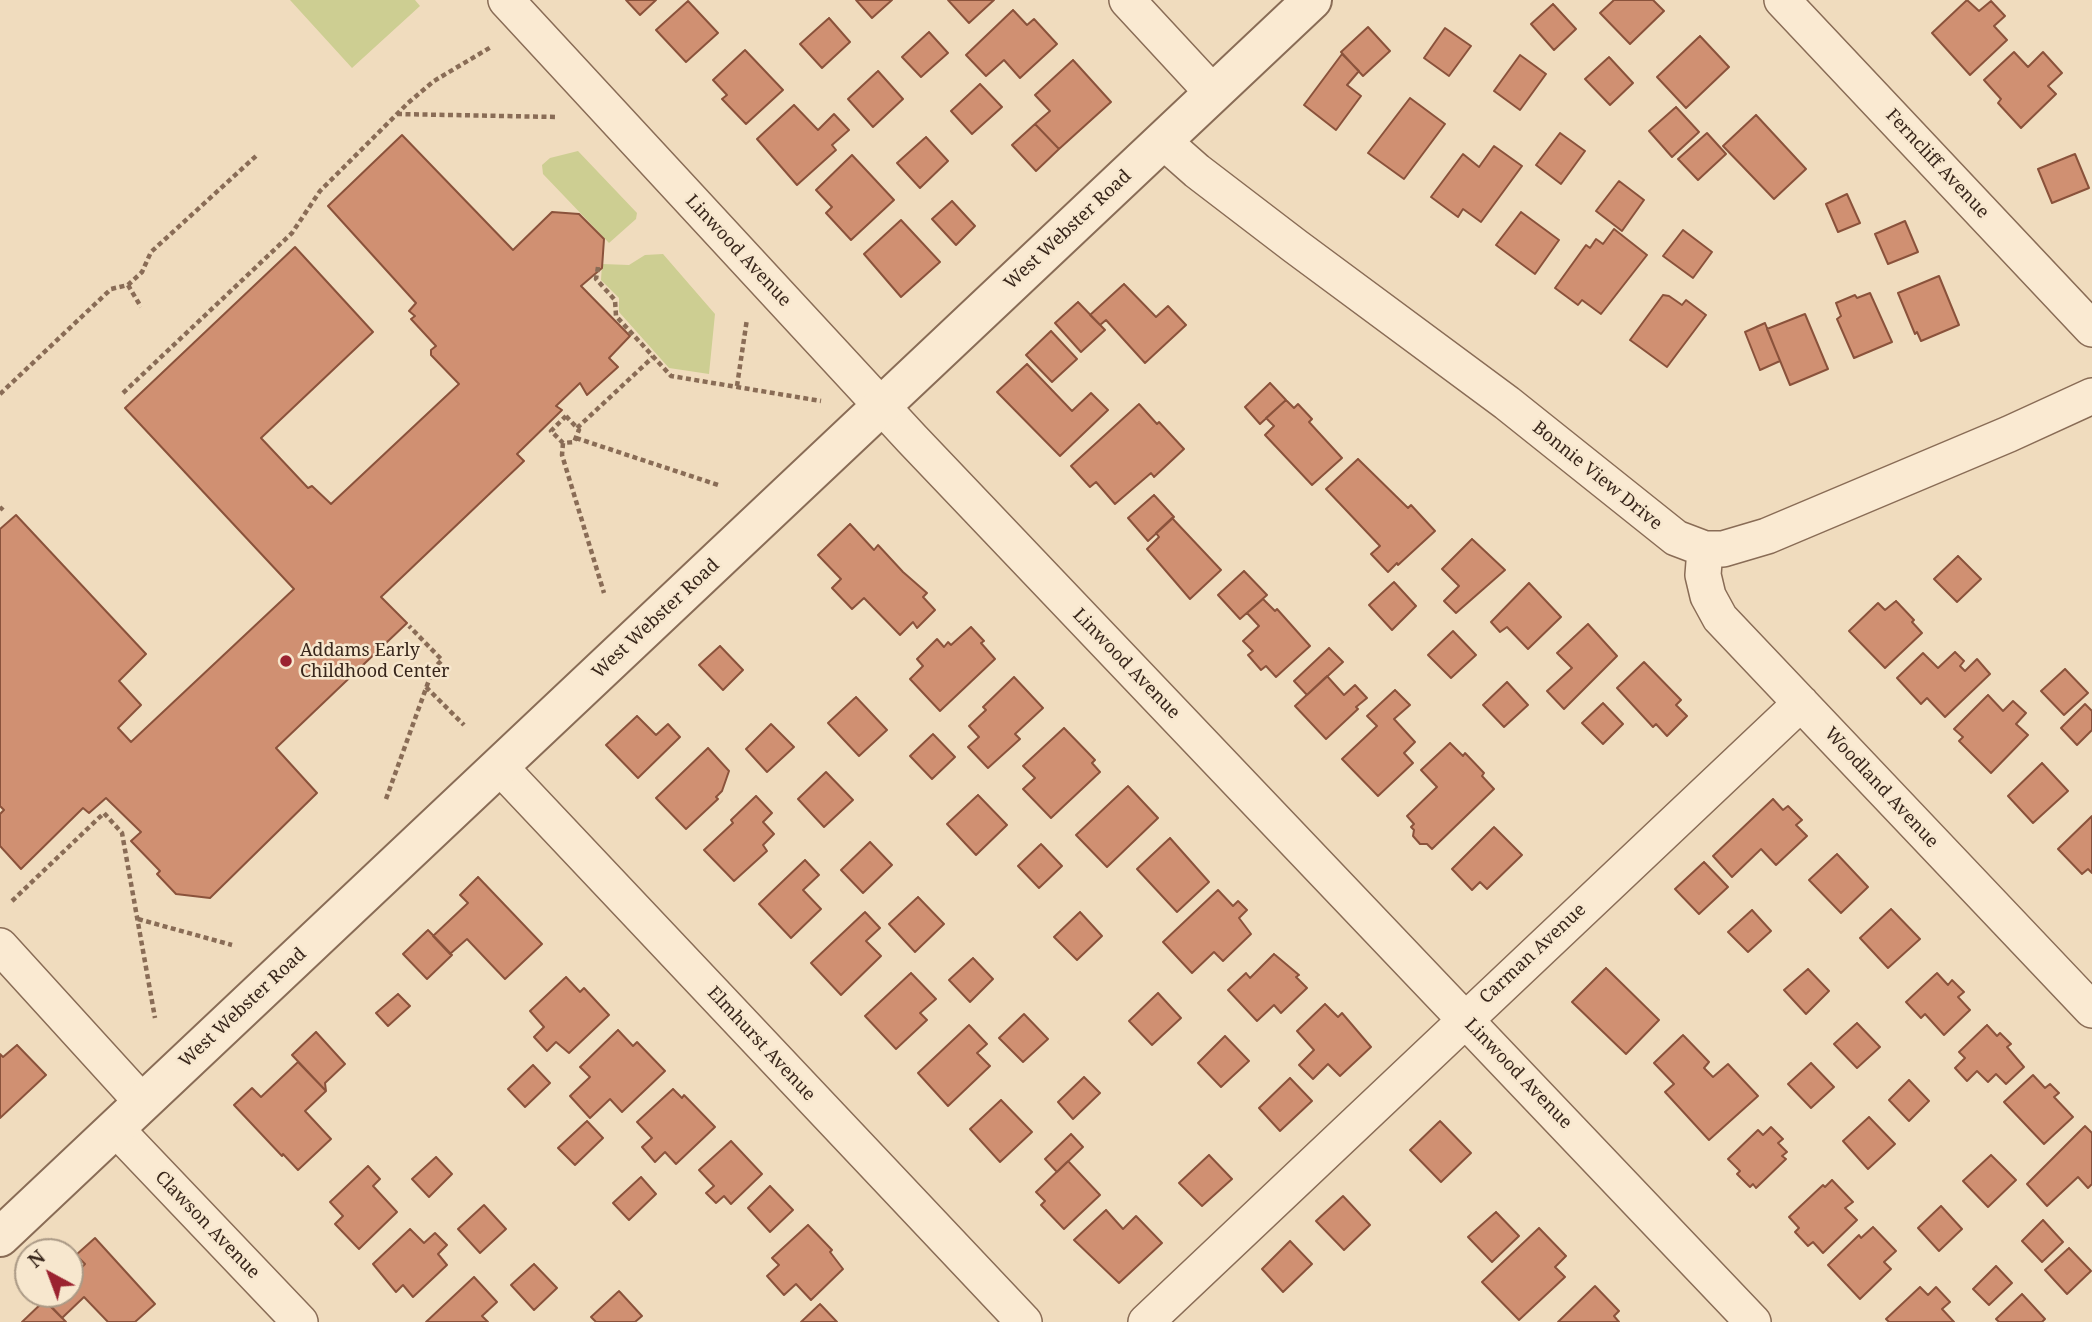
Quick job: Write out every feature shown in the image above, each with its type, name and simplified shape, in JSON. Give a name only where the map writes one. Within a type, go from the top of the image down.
[{"type":"street","name":"Linwood Avenue","points":[[506,0],[882,405],[1753,1322]]},
{"type":"street","points":[[1127,0],[1213,93]]},
{"type":"street","name":"West Webster Road","points":[[0,1237],[1311,0]]},
{"type":"street","name":"Ferncliff Avenue","points":[[1782,0],[2092,329]]},
{"type":"street","name":"Bonnie View Drive","points":[[1163,141],[1197,171],[1507,403],[1676,538],[1705,549]]},
{"type":"street","points":[[1705,549],[1723,548],[1767,536],[2092,396]]},
{"type":"street","name":"Woodland Avenue","points":[[1705,549],[1703,575],[1707,596],[1720,618],[2092,1010]]},
{"type":"street","name":"Carman Avenue","points":[[1146,1322],[1801,703]]},
{"type":"street","name":"Elmhurst Avenue","points":[[499,766],[1024,1322]]},
{"type":"street","points":[[0,946],[144,1102]]},
{"type":"street","name":"Clawson Avenue","points":[[115,1128],[300,1322]]},
{"type":"path","points":[[123,393],[292,233],[320,191],[397,114],[433,81],[491,47]]},
{"type":"path","points":[[397,114],[557,117]]},
{"type":"path","points":[[0,394],[111,289],[128,285],[142,272],[151,252],[256,156]]},
{"type":"path","points":[[598,267],[596,279],[615,300],[616,316],[671,376],[821,401]]},
{"type":"path","points":[[128,285],[141,307]]},
{"type":"path","points":[[737,386],[747,319]]},
{"type":"path","points":[[577,428],[653,357]]},
{"type":"path","points":[[563,443],[574,442],[579,430],[566,416],[551,431],[563,443],[562,455],[604,593]]},
{"type":"path","points":[[576,438],[718,485]]},
{"type":"path","points":[[386,799],[433,669],[442,660],[408,626]]},
{"type":"path","points":[[426,687],[464,725]]},
{"type":"path","points":[[12,901],[104,813],[122,833],[155,1018]]},
{"type":"path","points":[[138,919],[232,945]]},
{"type":"green space","points":[[290,0],[415,0],[420,6],[352,68]]},
{"type":"green space","points":[[578,151],[637,213],[636,219],[609,243],[543,174],[542,165],[550,158]]},
{"type":"green space","points":[[663,254],[715,314],[709,374],[669,368],[619,312],[619,298],[601,280],[602,264],[629,265],[645,255]]},
{"type":"building","points":[[626,0],[656,0],[640,15]]},
{"type":"building","points":[[856,0],[892,0],[872,18]]},
{"type":"building","points":[[948,0],[994,0],[969,23]]},
{"type":"building","points":[[1614,0],[1653,0],[1664,11],[1630,44],[1600,13]]},
{"type":"building","points":[[1967,0],[1979,11],[1991,1],[2005,16],[1994,26],[2007,40],[1970,75],[1932,33]]},
{"type":"building","points":[[688,1],[718,33],[686,62],[656,30]]},
{"type":"building","points":[[1553,4],[1576,29],[1554,50],[1531,24]]},
{"type":"building","points":[[1013,10],[1027,25],[1034,19],[1057,44],[1020,78],[1004,60],[986,76],[966,55]]},
{"type":"building","points":[[829,18],[850,42],[822,68],[800,44]]},
{"type":"building","points":[[1368,27],[1390,51],[1363,76],[1341,52]]},
{"type":"building","points":[[1445,28],[1471,46],[1449,76],[1424,58]]},
{"type":"building","points":[[929,32],[948,53],[921,77],[902,57]]},
{"type":"building","points":[[1700,36],[1729,67],[1686,108],[1657,77]]},
{"type":"building","points":[[745,50],[783,90],[746,124],[722,99],[727,95],[713,80]]},
{"type":"building","points":[[2014,52],[2028,67],[2043,52],[2062,73],[2048,86],[2056,94],[2021,128],[1998,103],[2001,99],[1984,80]]},
{"type":"building","points":[[1342,54],[1359,71],[1347,85],[1361,96],[1336,130],[1304,105]]},
{"type":"building","points":[[1520,55],[1546,74],[1520,110],[1494,91]]},
{"type":"building","points":[[1609,57],[1633,83],[1610,105],[1585,79]]},
{"type":"building","points":[[1073,60],[1111,102],[1059,149],[1035,124],[1050,111],[1035,95]]},
{"type":"building","points":[[878,71],[903,99],[873,127],[848,99]]},
{"type":"building","points":[[980,84],[1002,107],[972,134],[951,111]]},
{"type":"building","points":[[1410,98],[1445,124],[1404,179],[1368,153]]},
{"type":"building","points":[[794,105],[818,130],[834,114],[849,130],[832,145],[836,150],[797,185],[757,139]]},
{"type":"building","points":[[1676,107],[1699,132],[1672,157],[1649,131]]},
{"type":"building","points":[[1756,115],[1806,169],[1774,199],[1723,146]]},
{"type":"building","points":[[1035,124],[1059,149],[1036,171],[1012,145]]},
{"type":"building","points":[[1560,133],[1585,151],[1561,184],[1536,165]]},
{"type":"building","points":[[1707,133],[1726,154],[1698,180],[1678,159]]},
{"type":"building","points":[[402,135],[513,250],[552,212],[579,214],[604,239],[602,268],[581,286],[630,336],[609,358],[618,367],[587,395],[580,383],[556,406],[562,410],[517,454],[524,461],[381,597],[407,623],[276,748],[317,793],[210,898],[176,894],[157,874],[160,871],[131,841],[141,832],[106,798],[89,813],[83,808],[21,869],[0,846],[0,814],[4,810],[0,806],[0,529],[16,515],[146,654],[119,681],[141,705],[118,728],[131,742],[294,589],[125,408],[295,247],[373,332],[261,438],[308,488],[312,486],[331,504],[459,384],[431,355],[431,350],[436,346],[411,319],[415,316],[409,311],[416,303],[328,206]]},
{"type":"building","points":[[926,137],[948,161],[920,188],[897,163]]},
{"type":"building","points":[[1494,146],[1522,166],[1481,222],[1463,209],[1458,217],[1431,197],[1463,154],[1479,167]]},
{"type":"building","points":[[2075,154],[2089,188],[2052,203],[2038,169]]},
{"type":"building","points":[[852,155],[894,200],[851,240],[826,213],[832,207],[816,190]]},
{"type":"building","points":[[1619,181],[1644,200],[1622,231],[1596,211]]},
{"type":"building","points":[[1847,194],[1860,223],[1838,232],[1826,204]]},
{"type":"building","points":[[952,201],[975,226],[956,245],[932,219]]},
{"type":"building","points":[[1521,212],[1559,240],[1535,274],[1496,245]]},
{"type":"building","points":[[901,220],[940,262],[901,297],[864,254]]},
{"type":"building","points":[[1905,221],[1918,252],[1888,264],[1875,234]]},
{"type":"building","points":[[1614,229],[1647,255],[1601,314],[1582,300],[1578,305],[1555,288],[1586,245],[1590,248],[1596,239],[1603,244]]},
{"type":"building","points":[[1683,230],[1712,252],[1693,278],[1663,256]]},
{"type":"building","points":[[1939,276],[1959,325],[1921,341],[1917,332],[1915,334],[1898,293]]},
{"type":"building","points":[[1124,284],[1156,317],[1168,306],[1186,325],[1145,363],[1106,320],[1100,325],[1090,315]]},
{"type":"building","points":[[1870,293],[1892,342],[1854,358],[1837,319],[1841,316],[1836,303],[1855,295],[1857,298]]},
{"type":"building","points":[[1663,295],[1682,305],[1686,300],[1706,315],[1667,367],[1630,340]]},
{"type":"building","points":[[1078,302],[1105,330],[1081,352],[1055,323]]},
{"type":"building","points":[[1805,314],[1828,369],[1790,385],[1767,329]]},
{"type":"building","points":[[1765,323],[1780,361],[1760,370],[1745,332]]},
{"type":"building","points":[[1051,331],[1077,359],[1052,382],[1026,355]]},
{"type":"building","points":[[1027,364],[1072,411],[1091,393],[1108,410],[1060,456],[997,392]]},
{"type":"building","points":[[1270,383],[1286,400],[1260,424],[1245,407]]},
{"type":"building","points":[[1286,400],[1294,408],[1298,404],[1312,419],[1309,422],[1342,458],[1312,485],[1265,435],[1274,426],[1266,418]]},
{"type":"building","points":[[1139,404],[1184,449],[1154,477],[1151,473],[1115,504],[1096,482],[1090,487],[1071,466]]},
{"type":"building","points":[[1358,459],[1408,508],[1411,505],[1435,531],[1388,572],[1371,554],[1380,546],[1326,489]]},
{"type":"building","points":[[1154,495],[1174,517],[1148,541],[1128,518]]},
{"type":"building","points":[[1172,518],[1221,570],[1190,599],[1147,549],[1159,537],[1156,533]]},
{"type":"building","points":[[850,524],[874,550],[878,545],[927,593],[923,597],[935,610],[917,628],[913,622],[900,635],[864,598],[852,609],[832,588],[841,579],[818,555]]},
{"type":"building","points":[[1472,539],[1505,570],[1456,613],[1444,601],[1459,586],[1442,569]]},
{"type":"building","points":[[1958,556],[1981,579],[1957,602],[1934,579]]},
{"type":"building","points":[[1244,571],[1267,595],[1240,619],[1218,595]]},
{"type":"building","points":[[1394,582],[1416,606],[1392,630],[1369,605]]},
{"type":"building","points":[[1529,583],[1561,617],[1528,649],[1507,627],[1500,632],[1491,622]]},
{"type":"building","points":[[1263,599],[1275,611],[1277,609],[1310,646],[1276,677],[1266,666],[1261,670],[1248,655],[1253,651],[1243,641],[1259,626],[1247,613]]},
{"type":"building","points":[[1896,601],[1922,633],[1885,668],[1849,631],[1878,603],[1885,610]]},
{"type":"building","points":[[1588,624],[1617,656],[1564,709],[1547,691],[1572,668],[1557,653]]},
{"type":"building","points":[[971,627],[995,659],[940,711],[910,679],[923,666],[917,659],[937,639],[944,647],[948,642],[951,645]]},
{"type":"building","points":[[1453,631],[1476,655],[1451,678],[1428,655]]},
{"type":"building","points":[[720,646],[743,670],[723,690],[699,665]]},
{"type":"building","points":[[1329,648],[1343,662],[1307,695],[1294,681]]},
{"type":"building","points":[[1955,652],[1964,661],[1960,666],[1965,671],[1977,659],[1990,674],[1945,717],[1927,698],[1921,704],[1897,678],[1923,653],[1938,668]]},
{"type":"building","points":[[1644,662],[1681,700],[1676,705],[1687,716],[1667,736],[1656,724],[1653,727],[1617,688]]},
{"type":"building","points":[[2065,669],[2088,693],[2064,715],[2041,691]]},
{"type":"building","points":[[1327,676],[1344,695],[1355,685],[1367,698],[1326,739],[1295,706]]},
{"type":"building","points":[[1014,677],[1043,708],[1015,734],[1020,739],[988,768],[968,747],[979,737],[969,726],[986,710],[983,707]]},
{"type":"building","points":[[1507,682],[1528,705],[1504,727],[1483,705]]},
{"type":"building","points":[[1395,690],[1410,705],[1394,719],[1415,742],[1404,753],[1413,763],[1378,796],[1342,759],[1377,726],[1367,716]]},
{"type":"building","points":[[1988,695],[2003,711],[2013,701],[2026,713],[2016,724],[2028,735],[1991,773],[1959,741],[1963,737],[1954,729]]},
{"type":"building","points":[[856,697],[887,730],[859,756],[828,723]]},
{"type":"building","points":[[1603,703],[1623,724],[1603,744],[1582,723]]},
{"type":"building","points":[[2085,704],[2092,711],[2092,730],[2077,745],[2061,728]]},
{"type":"building","points":[[637,716],[656,735],[668,724],[680,737],[638,778],[606,745]]},
{"type":"building","points":[[771,724],[794,747],[767,772],[746,749]]},
{"type":"building","points":[[1064,728],[1095,760],[1092,763],[1100,772],[1051,818],[1023,789],[1035,778],[1023,766]]},
{"type":"building","points":[[933,734],[955,757],[932,779],[910,756]]},
{"type":"building","points":[[1450,743],[1463,756],[1465,753],[1484,773],[1482,776],[1494,789],[1432,849],[1427,844],[1420,844],[1413,836],[1414,830],[1411,827],[1414,824],[1407,816],[1437,787],[1421,770]]},
{"type":"building","points":[[708,748],[729,771],[722,791],[716,797],[718,799],[686,829],[656,798]]},
{"type":"building","points":[[2042,763],[2068,791],[2033,823],[2008,796]]},
{"type":"building","points":[[826,772],[853,800],[824,827],[798,799]]},
{"type":"building","points":[[1128,786],[1158,818],[1107,867],[1076,835]]},
{"type":"building","points":[[978,795],[1007,825],[976,855],[947,824]]},
{"type":"building","points":[[756,796],[772,813],[763,822],[774,834],[763,845],[767,851],[734,881],[704,850],[733,823],[731,820]]},
{"type":"building","points":[[1773,799],[1783,810],[1788,806],[1802,820],[1796,825],[1807,836],[1776,865],[1761,849],[1732,877],[1713,856]]},
{"type":"building","points":[[2092,816],[2092,873],[2088,869],[2082,874],[2058,849]]},
{"type":"building","points":[[1494,827],[1522,855],[1487,889],[1480,882],[1472,890],[1452,869]]},
{"type":"building","points":[[1170,838],[1209,882],[1177,912],[1137,869]]},
{"type":"building","points":[[870,842],[892,865],[863,893],[841,870]]},
{"type":"building","points":[[1041,844],[1062,866],[1039,888],[1018,866]]},
{"type":"building","points":[[1837,854],[1868,887],[1841,913],[1809,880]]},
{"type":"building","points":[[805,860],[819,875],[803,890],[821,909],[791,938],[759,904]]},
{"type":"building","points":[[1704,862],[1728,887],[1699,914],[1675,889]]},
{"type":"building","points":[[478,877],[542,944],[505,979],[467,939],[450,954],[433,936],[468,903],[460,895]]},
{"type":"building","points":[[1218,890],[1233,906],[1238,901],[1247,910],[1239,918],[1251,934],[1223,961],[1214,952],[1192,973],[1163,942]]},
{"type":"building","points":[[918,897],[944,924],[915,952],[889,924]]},
{"type":"building","points":[[1891,909],[1920,939],[1888,968],[1860,938]]},
{"type":"building","points":[[1752,910],[1771,931],[1748,952],[1728,932]]},
{"type":"building","points":[[865,912],[880,928],[866,941],[881,956],[841,995],[811,963]]},
{"type":"building","points":[[1080,912],[1102,936],[1077,960],[1054,937]]},
{"type":"building","points":[[428,930],[452,955],[427,979],[403,954]]},
{"type":"building","points":[[1274,954],[1299,975],[1296,977],[1307,988],[1281,1013],[1274,1005],[1257,1021],[1228,990],[1246,973],[1250,978]]},
{"type":"building","points":[[973,958],[993,979],[970,1002],[949,980]]},
{"type":"building","points":[[1606,968],[1659,1020],[1626,1054],[1572,1002]]},
{"type":"building","points":[[1808,969],[1829,991],[1806,1014],[1784,990]]},
{"type":"building","points":[[911,973],[936,999],[920,1013],[927,1020],[896,1049],[865,1016]]},
{"type":"building","points":[[1937,973],[1948,985],[1952,980],[1964,992],[1958,997],[1970,1010],[1944,1035],[1925,1014],[1921,1018],[1906,1002]]},
{"type":"building","points":[[566,977],[580,992],[584,988],[609,1015],[569,1053],[556,1042],[547,1051],[534,1037],[544,1027],[530,1011]]},
{"type":"building","points":[[1158,993],[1181,1018],[1152,1045],[1129,1021]]},
{"type":"building","points":[[398,994],[410,1006],[388,1026],[376,1013]]},
{"type":"building","points":[[1325,1004],[1338,1017],[1342,1013],[1371,1047],[1340,1076],[1328,1064],[1313,1079],[1299,1065],[1314,1050],[1297,1031]]},
{"type":"building","points":[[1024,1014],[1048,1039],[1023,1062],[999,1038]]},
{"type":"building","points":[[1857,1023],[1880,1047],[1857,1068],[1834,1044]]},
{"type":"building","points":[[969,1025],[987,1044],[977,1053],[990,1066],[948,1106],[918,1073]]},
{"type":"building","points":[[1987,1025],[1997,1036],[2000,1033],[2011,1044],[2007,1047],[2024,1067],[2006,1084],[1996,1074],[1988,1082],[1977,1071],[1967,1081],[1955,1068],[1965,1058],[1959,1052]]},
{"type":"building","points":[[618,1030],[633,1046],[637,1042],[665,1071],[622,1112],[610,1099],[590,1118],[570,1096],[590,1077],[580,1067]]},
{"type":"building","points":[[316,1032],[345,1064],[325,1083],[326,1091],[292,1055]]},
{"type":"building","points":[[1683,1035],[1709,1062],[1704,1068],[1713,1077],[1728,1064],[1758,1096],[1709,1140],[1665,1092],[1674,1084],[1654,1063]]},
{"type":"building","points":[[1225,1036],[1249,1061],[1221,1087],[1198,1063]]},
{"type":"building","points":[[17,1045],[46,1075],[0,1118],[0,1054],[3,1057]]},
{"type":"building","points":[[298,1062],[326,1091],[305,1111],[331,1139],[298,1170],[234,1105],[252,1088],[261,1097]]},
{"type":"building","points":[[1811,1063],[1834,1087],[1811,1108],[1788,1084]]},
{"type":"building","points":[[533,1065],[550,1083],[525,1107],[508,1089]]},
{"type":"building","points":[[2033,1075],[2045,1088],[2050,1084],[2059,1093],[2054,1097],[2073,1117],[2044,1144],[2004,1102]]},
{"type":"building","points":[[1084,1077],[1100,1093],[1073,1119],[1058,1102]]},
{"type":"building","points":[[1290,1078],[1312,1101],[1280,1131],[1259,1108]]},
{"type":"building","points":[[1909,1080],[1929,1101],[1909,1121],[1889,1100]]},
{"type":"building","points":[[673,1089],[682,1098],[684,1095],[715,1127],[676,1164],[665,1152],[655,1162],[642,1147],[652,1138],[637,1122]]},
{"type":"building","points":[[1001,1100],[1032,1132],[1000,1162],[970,1129]]},
{"type":"building","points":[[1869,1117],[1895,1144],[1868,1169],[1843,1141]]},
{"type":"building","points":[[587,1121],[603,1138],[575,1165],[558,1148]]},
{"type":"building","points":[[1440,1121],[1471,1153],[1441,1182],[1410,1150]]},
{"type":"building","points":[[2085,1126],[2092,1133],[2092,1184],[2088,1188],[2078,1177],[2047,1206],[2027,1184]]},
{"type":"building","points":[[1771,1127],[1783,1139],[1778,1143],[1787,1152],[1782,1156],[1786,1159],[1756,1188],[1753,1184],[1750,1187],[1737,1174],[1740,1171],[1728,1159],[1758,1130],[1763,1135]]},
{"type":"building","points":[[1071,1134],[1083,1147],[1057,1172],[1045,1159]]},
{"type":"building","points":[[731,1141],[762,1174],[731,1204],[724,1196],[716,1203],[706,1193],[714,1186],[699,1170]]},
{"type":"building","points":[[1209,1155],[1232,1179],[1202,1206],[1179,1183]]},
{"type":"building","points":[[1991,1155],[2016,1180],[1988,1207],[1963,1181]]},
{"type":"building","points":[[436,1157],[452,1174],[429,1197],[412,1179]]},
{"type":"building","points":[[1068,1161],[1100,1195],[1064,1229],[1041,1205],[1045,1201],[1036,1192]]},
{"type":"building","points":[[368,1166],[380,1179],[373,1186],[397,1212],[359,1249],[335,1224],[343,1216],[330,1202]]},
{"type":"building","points":[[641,1177],[656,1194],[629,1220],[613,1203]]},
{"type":"building","points":[[1832,1180],[1853,1202],[1845,1208],[1857,1220],[1823,1253],[1813,1242],[1808,1246],[1795,1232],[1799,1228],[1789,1217]]},
{"type":"building","points":[[770,1186],[793,1210],[770,1232],[748,1208]]},
{"type":"building","points":[[1343,1196],[1370,1225],[1344,1250],[1316,1221]]},
{"type":"building","points":[[484,1205],[506,1229],[480,1253],[458,1229]]},
{"type":"building","points":[[1941,1206],[1962,1229],[1939,1251],[1918,1228]]},
{"type":"building","points":[[1106,1210],[1123,1229],[1136,1216],[1162,1243],[1119,1283],[1074,1240]]},
{"type":"building","points":[[1496,1212],[1519,1236],[1492,1262],[1468,1237]]},
{"type":"building","points":[[2043,1220],[2063,1242],[2042,1262],[2022,1241]]},
{"type":"building","points":[[808,1225],[832,1250],[830,1252],[843,1269],[811,1300],[796,1284],[784,1295],[767,1276],[779,1265],[772,1258]]},
{"type":"building","points":[[1873,1227],[1896,1251],[1884,1262],[1891,1269],[1860,1299],[1828,1265],[1859,1235],[1861,1238]]},
{"type":"building","points":[[1539,1228],[1566,1256],[1555,1267],[1565,1277],[1519,1320],[1482,1282]]},
{"type":"building","points":[[410,1229],[424,1243],[435,1233],[447,1245],[438,1254],[447,1265],[413,1297],[403,1285],[396,1292],[373,1264]]},
{"type":"building","points":[[95,1238],[155,1304],[135,1322],[108,1322],[84,1297],[84,1248]]},
{"type":"building","points":[[1290,1241],[1312,1264],[1283,1292],[1262,1269]]},
{"type":"building","points":[[2069,1248],[2091,1271],[2067,1294],[2045,1270]]},
{"type":"building","points":[[534,1264],[557,1288],[534,1310],[511,1285]]},
{"type":"building","points":[[1996,1266],[2012,1283],[1989,1305],[1973,1289]]},
{"type":"building","points":[[474,1277],[497,1302],[482,1316],[488,1322],[426,1322]]},
{"type":"building","points":[[1595,1286],[1619,1311],[1614,1316],[1619,1322],[1558,1322]]},
{"type":"building","points":[[1920,1287],[1928,1295],[1936,1287],[1950,1302],[1942,1309],[1954,1322],[1889,1322],[1886,1319]]},
{"type":"building","points":[[619,1291],[642,1316],[635,1322],[596,1322],[591,1317]]},
{"type":"building","points":[[2022,1294],[2045,1319],[2042,1322],[1999,1322],[1996,1319]]},
{"type":"building","points":[[820,1304],[837,1322],[801,1322]]},
{"type":"building","points":[[37,1308],[53,1308],[66,1322],[22,1322]]},
{"type":"building","points":[[52,1308],[72,1308],[62,1318]]},
{"type":"place","name":"Addams Early Childhood Center","points":[[286,661]]}]
